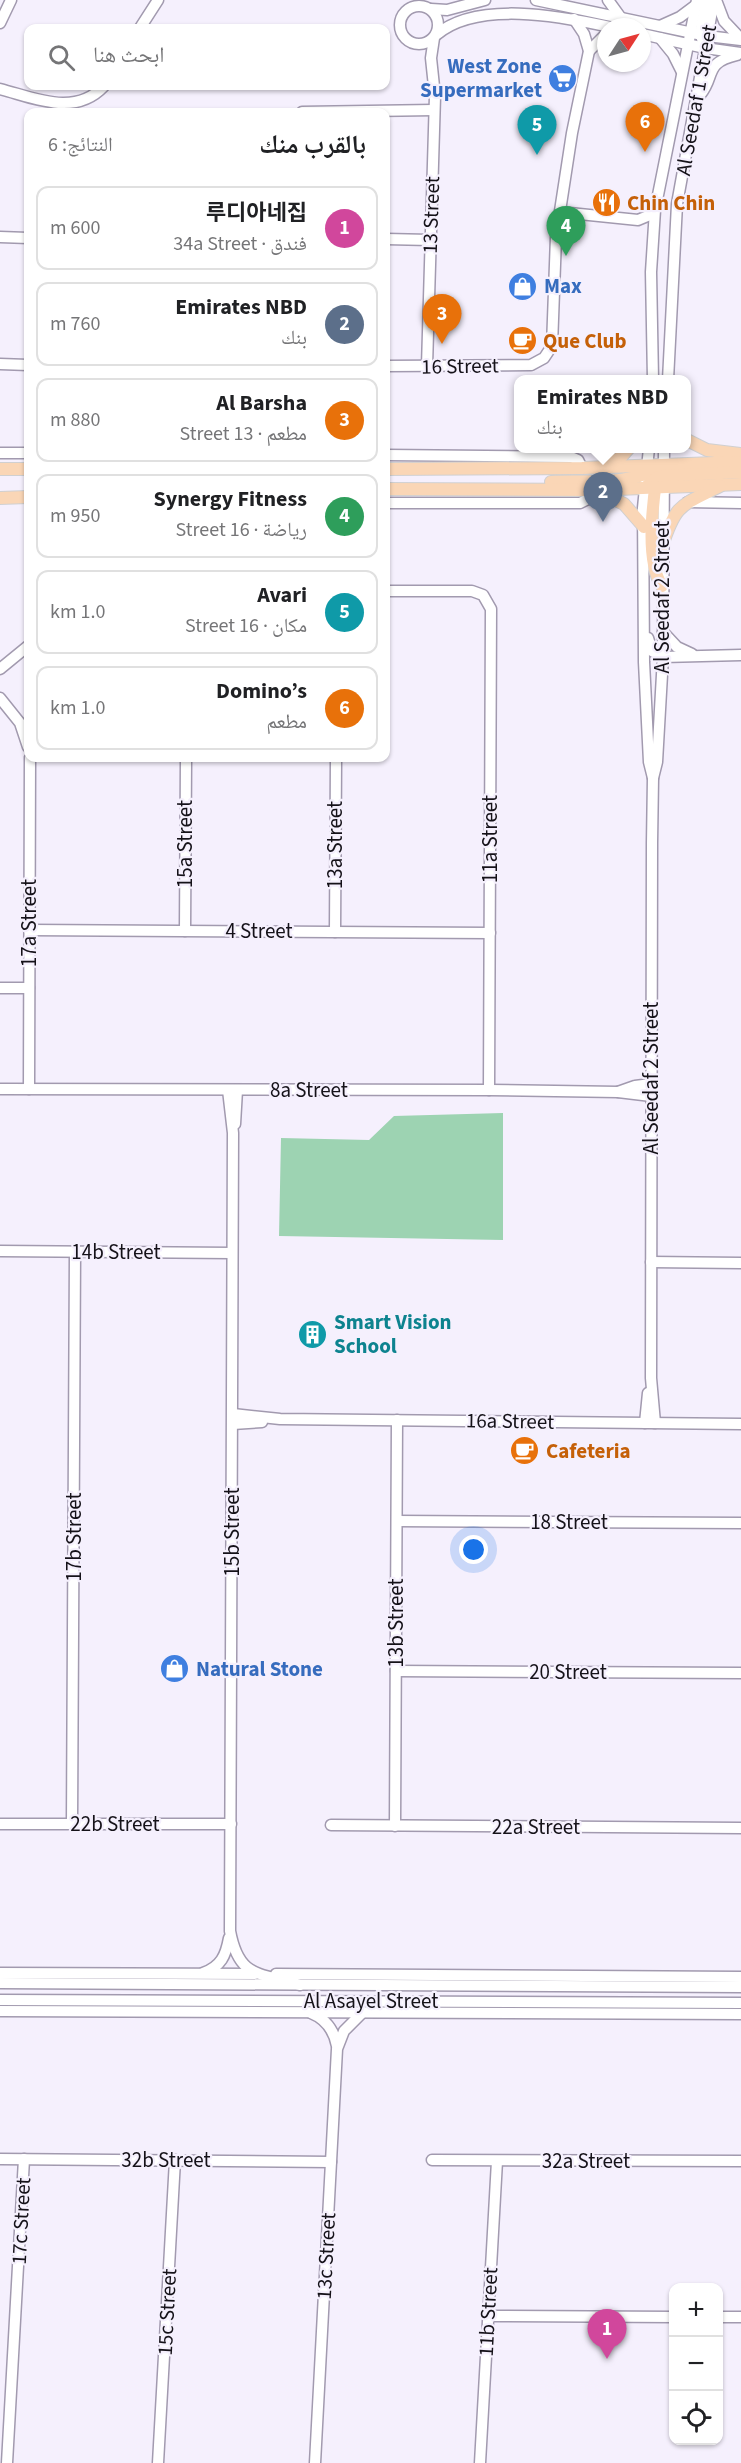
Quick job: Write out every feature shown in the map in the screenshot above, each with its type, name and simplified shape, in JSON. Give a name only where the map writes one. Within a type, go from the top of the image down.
[{"type":"main road","points":[[691,442],[707,450],[741,454]]},
{"type":"main road","points":[[390,469],[582,468],[600,466],[614,461],[623,453]]},
{"type":"main road","points":[[390,489],[594,490],[741,462]]},
{"type":"main road","points":[[600,466],[655,477],[741,484]]},
{"type":"main road","points":[[0,469],[24,469]]},
{"type":"main road","points":[[534,488],[550,482],[624,480],[741,472]]},
{"type":"main road","points":[[655,477],[653,559],[662,586]]},
{"type":"main road","points":[[662,546],[674,515],[688,502],[725,484],[741,490]]},
{"type":"main road","points":[[594,490],[624,504],[644,527]]},
{"type":"main road","points":[[0,498],[24,497]]},
{"type":"street","points":[[0,23],[11,0]]},
{"type":"street","points":[[143,24],[158,0]]},
{"type":"street","points":[[402,0],[406,11]]},
{"type":"street","points":[[485,0],[447,10],[423,5],[413,6],[406,11],[400,21],[401,32],[408,40],[424,44],[458,18],[499,8],[622,18]]},
{"type":"street","points":[[536,0],[597,22]]},
{"type":"street","points":[[576,14],[591,0]]},
{"type":"street","points":[[608,0],[622,18]]},
{"type":"street","points":[[715,0],[724,21],[741,40]]},
{"type":"street","name":"Al Seedaf 1 Street","points":[[668,375],[677,204],[695,99],[697,46],[715,0]]},
{"type":"street","points":[[660,26],[680,17],[699,2]]},
{"type":"street","name":"Al Seedaf 1 Street","points":[[652,375],[652,236],[655,210],[682,72],[697,46],[700,34],[699,2]]},
{"type":"street","points":[[423,5],[439,24],[435,36]]},
{"type":"street","points":[[576,14],[585,34],[589,51]]},
{"type":"street","points":[[651,24],[741,40]]},
{"type":"street","name":"13 Street","points":[[427,366],[434,110],[431,51],[435,36]]},
{"type":"street","points":[[651,36],[741,53]]},
{"type":"street","points":[[659,38],[674,54],[682,72]]},
{"type":"street","points":[[589,51],[597,43]]},
{"type":"street","points":[[418,44],[432,64]]},
{"type":"street","points":[[692,119],[688,103],[697,46]]},
{"type":"street","name":"16 Street","points":[[390,366],[531,365],[544,358],[549,352],[553,338],[554,265],[560,212],[572,133],[589,51]]},
{"type":"street","points":[[695,99],[702,93],[708,74],[717,63],[741,53]]},
{"type":"street","points":[[0,89],[62,104],[87,99],[99,90]]},
{"type":"street","points":[[390,111],[434,110]]},
{"type":"street","points":[[560,212],[631,220],[644,218],[655,210]]},
{"type":"street","points":[[631,220],[652,236]]},
{"type":"street","points":[[0,237],[24,237]]},
{"type":"street","points":[[390,239],[430,240]]},
{"type":"street","points":[[0,364],[24,364]]},
{"type":"street","points":[[0,453],[24,453]]},
{"type":"street","points":[[651,453],[655,477]]},
{"type":"street","points":[[655,477],[662,453]]},
{"type":"street","points":[[390,455],[571,457],[578,460],[582,468]]},
{"type":"street","name":"Al Seedaf 2 Street","points":[[653,778],[648,745],[644,662],[644,527],[655,477]]},
{"type":"street","name":"Al Seedaf 2 Street","points":[[650,1423],[653,778],[657,762],[663,657],[662,546],[655,477]]},
{"type":"street","points":[[390,503],[580,503],[588,499],[594,490]]},
{"type":"street","points":[[688,502],[741,504]]},
{"type":"street","name":"11a Street","points":[[390,591],[478,592],[487,599],[491,615],[489,1090]]},
{"type":"street","points":[[644,622],[651,648],[663,657],[741,655]]},
{"type":"street","points":[[663,632],[676,647],[696,655]]},
{"type":"street","points":[[0,669],[24,649]]},
{"type":"street","points":[[0,698],[20,723],[24,735]]},
{"type":"street","name":"17a Street","points":[[28,1089],[30,762]]},
{"type":"street","name":"15a Street","points":[[185,931],[186,762]]},
{"type":"street","name":"13a Street","points":[[334,932],[336,762]]},
{"type":"street","name":"4 Street","points":[[29,930],[489,933]]},
{"type":"street","points":[[0,988],[29,988]]},
{"type":"street","name":"8a Street","points":[[618,1092],[651,1084]]},
{"type":"street","name":"8a Street","points":[[0,1089],[489,1090],[618,1092],[651,1096]]},
{"type":"street","name":"15b Street","points":[[198,1974],[213,1968],[222,1961],[230,1931],[232,1090]]},
{"type":"street","name":"14b Street","points":[[0,1251],[232,1253]]},
{"type":"street","name":"17b Street","points":[[72,1823],[75,1251]]},
{"type":"street","points":[[651,1262],[741,1263]]},
{"type":"street","name":"16a Street","points":[[233,1419],[741,1424]]},
{"type":"street","name":"13b Street","points":[[395,1826],[397,1420]]},
{"type":"street","name":"18 Street","points":[[397,1521],[741,1522]]},
{"type":"street","name":"20 Street","points":[[396,1671],[741,1673]]},
{"type":"street","name":"22b Street","points":[[0,1824],[231,1824]]},
{"type":"street","name":"22a Street","points":[[331,1825],[741,1828]]},
{"type":"street","name":"15b Street","points":[[230,1931],[234,1952],[240,1962],[254,1972],[300,1985]]},
{"type":"street","points":[[0,1973],[51,1978],[198,1974],[741,1977]]},
{"type":"street","name":"Al Asayel Street","points":[[0,1983],[51,1978],[300,1985],[741,1987]]},
{"type":"street","name":"Al Asayel Street","points":[[0,2000],[92,2005],[669,2001],[741,2003]]},
{"type":"street","points":[[648,2013],[669,2001]]},
{"type":"street","points":[[0,2012],[92,2005],[306,2012],[741,2014]]},
{"type":"street","name":"13c Street","points":[[306,2012],[326,2022],[334,2034],[337,2049],[315,2463]]},
{"type":"street","name":"13c Street","points":[[337,2049],[344,2031],[363,2012]]},
{"type":"street","name":"32b Street","points":[[0,2159],[331,2162]]},
{"type":"street","name":"17c Street","points":[[7,2463],[24,2159]]},
{"type":"street","name":"15c Street","points":[[158,2463],[175,2160]]},
{"type":"street","name":"32a Street","points":[[432,2160],[741,2161]]},
{"type":"street","name":"11b Street","points":[[480,2463],[497,2161]]},
{"type":"street","points":[[488,2316],[669,2317]]},
{"type":"street","points":[[723,2317],[741,2317]]},
{"type":"green space","points":[[503,1113],[503,1240],[279,1236],[281,1138],[369,1140],[394,1116]]},
{"type":"place","name":"West Zone Supermarket","points":[[563,78]]},
{"type":"place","name":"Domino’s","points":[[645,152]]},
{"type":"place","name":"Avari","points":[[537,155]]},
{"type":"place","name":"Chin Chin","points":[[606,203]]},
{"type":"place","name":"Synergy Fitness","points":[[566,256]]},
{"type":"place","name":"Max","points":[[523,286]]},
{"type":"place","name":"Que Club","points":[[522,341]]},
{"type":"place","name":"Al Barsha","points":[[442,344]]},
{"type":"place","name":"Emirates NBD","points":[[603,522]]},
{"type":"place","name":"Smart Vision School","points":[[313,1334]]},
{"type":"place","name":"Cafeteria","points":[[525,1451]]},
{"type":"place","name":"Natural Stone","points":[[175,1669]]},
{"type":"place","name":"루디아네집","points":[[607,2359]]}]
